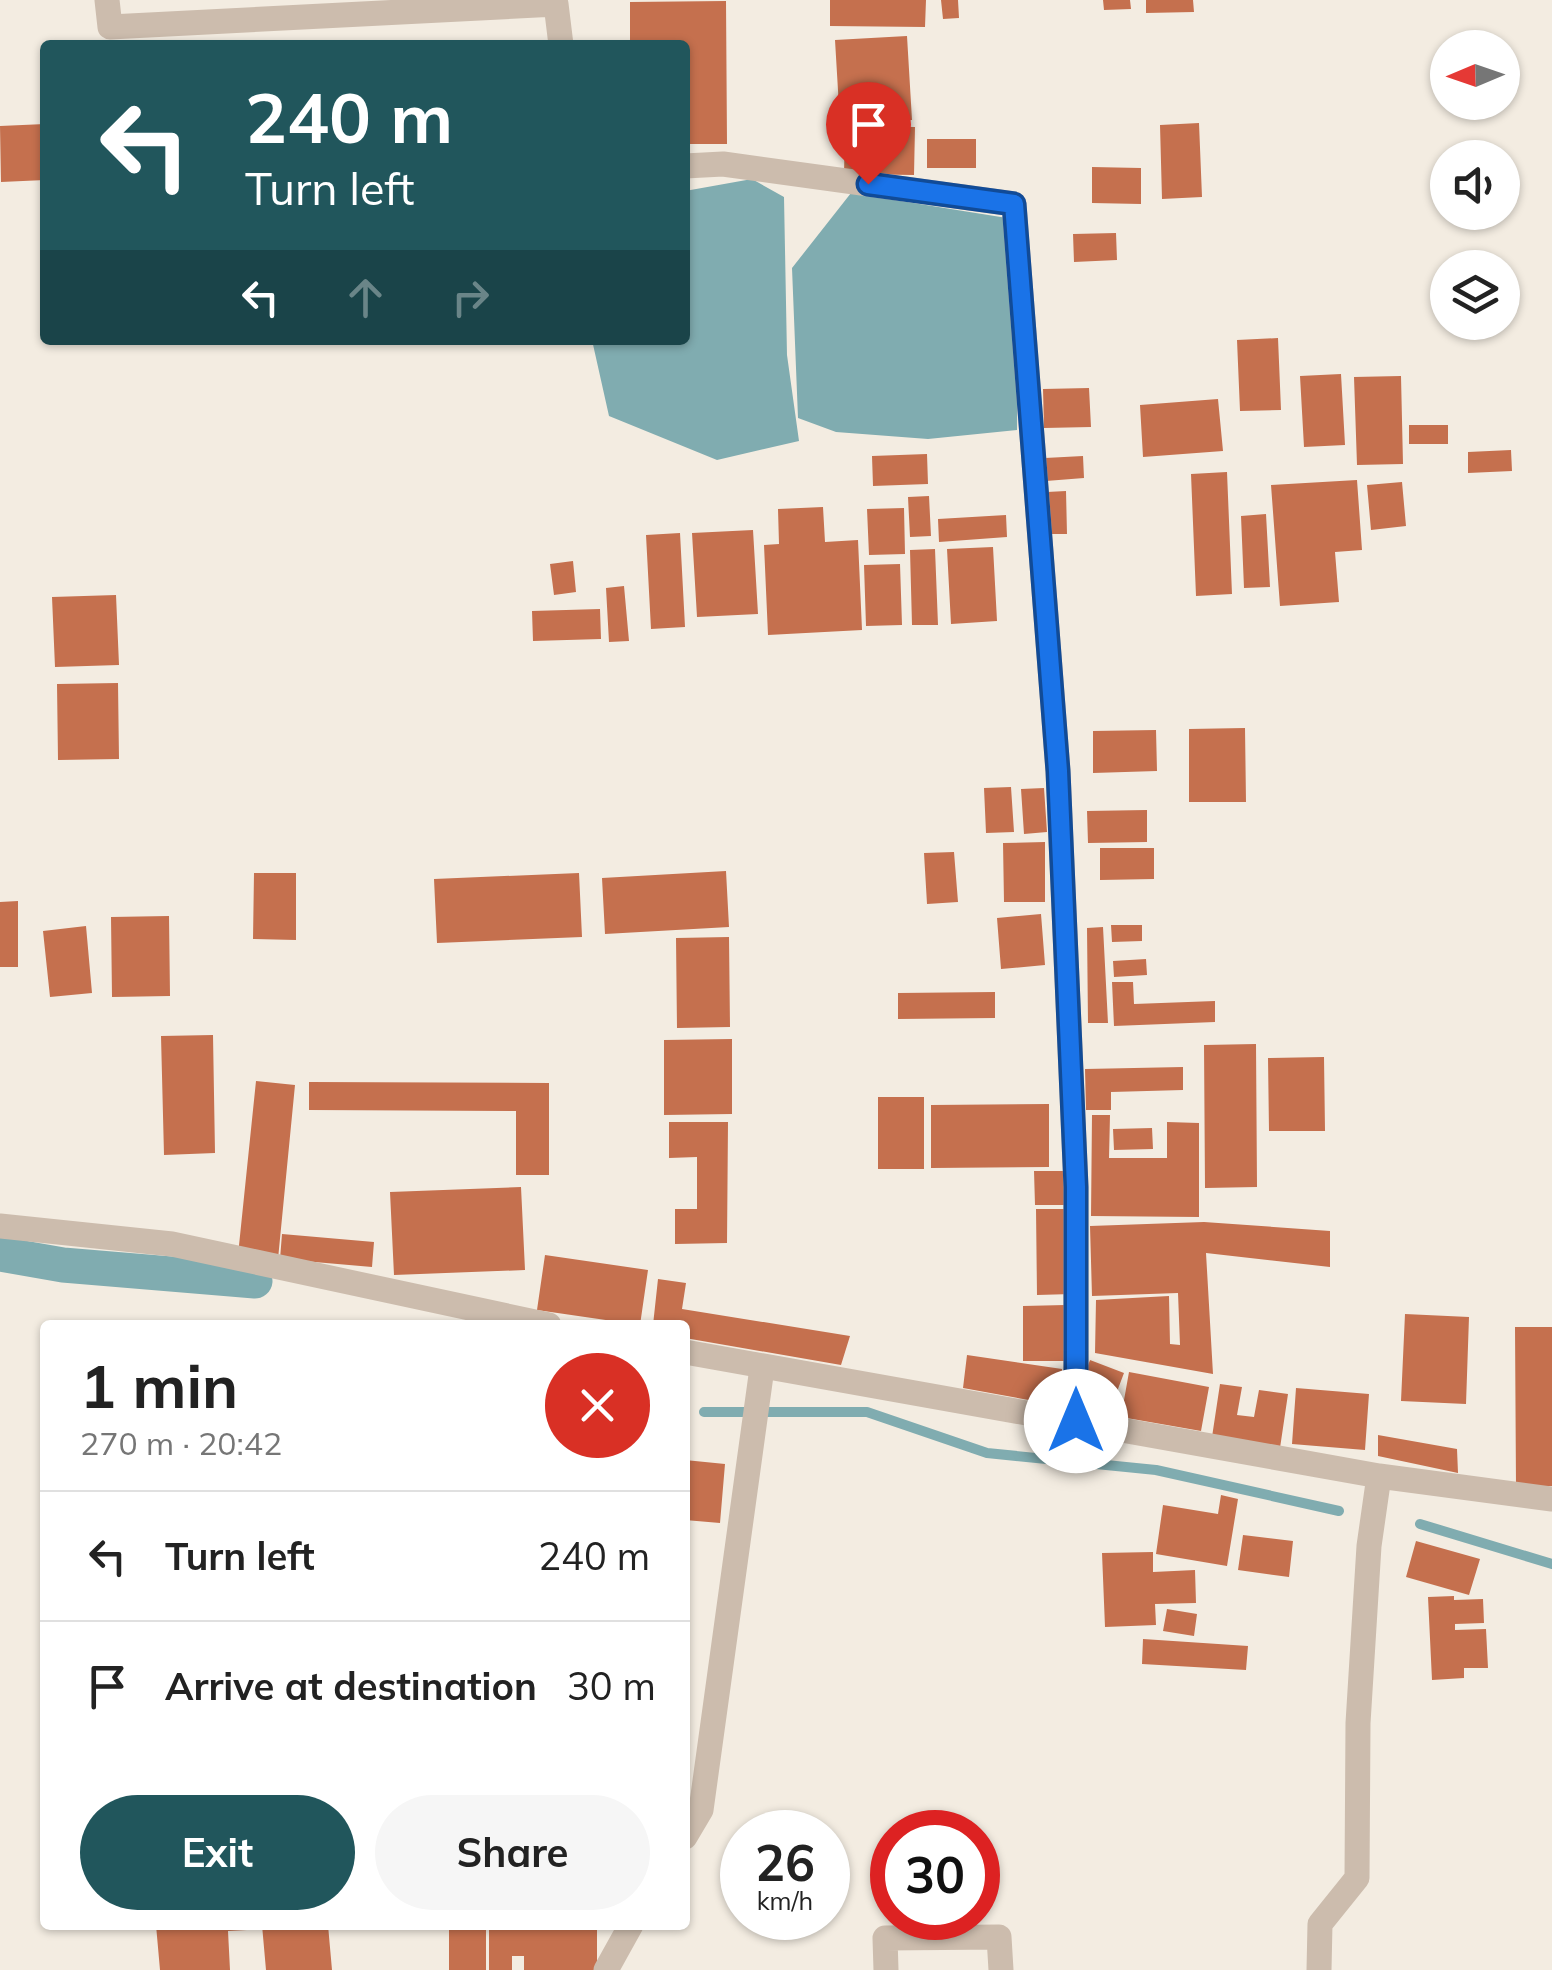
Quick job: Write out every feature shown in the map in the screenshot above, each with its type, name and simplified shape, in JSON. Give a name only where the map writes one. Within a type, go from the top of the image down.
[{"type":"street","points":[[107,0],[110,28],[556,4],[560,40]]},
{"type":"street","points":[[690,166],[723,164],[1014,204],[1058,771],[1076,1187],[1076,1421]]},
{"type":"street","points":[[0,1226],[172,1244],[524,1320]]},
{"type":"street","points":[[690,1353],[1379,1476],[1552,1499]]},
{"type":"street","points":[[690,1829],[701,1810],[762,1368]]},
{"type":"street","points":[[1319,1970],[1320,1924],[1358,1878],[1358,1723],[1369,1546],[1379,1476]]},
{"type":"street","points":[[606,1970],[628,1930]]},
{"type":"street","points":[[886,1970],[886,1938],[999,1937],[1001,1970]]},
{"type":"water","points":[[752,179],[784,197],[787,355],[799,441],[717,460],[609,416],[593,345],[690,345],[690,190]]},
{"type":"water","points":[[851,193],[1007,218],[1018,283],[1017,430],[928,439],[836,432],[798,418],[792,268]]},
{"type":"building","points":[[830,0],[926,0],[925,27],[830,26]]},
{"type":"building","points":[[941,0],[958,0],[959,18],[943,19]]},
{"type":"building","points":[[1103,0],[1130,0],[1131,9],[1104,10]]},
{"type":"building","points":[[1146,0],[1193,0],[1194,12],[1146,13]]},
{"type":"building","points":[[726,1],[727,144],[690,144],[690,40],[630,40],[630,2]]},
{"type":"building","points":[[907,36],[912,120],[840,124],[835,40]]},
{"type":"building","points":[[1199,123],[1202,197],[1162,199],[1160,125]]},
{"type":"building","points":[[40,124],[40,180],[1,182],[0,126]]},
{"type":"building","points":[[845,126],[915,127],[914,175],[844,174]]},
{"type":"building","points":[[927,139],[976,139],[976,168],[927,168]]},
{"type":"building","points":[[1092,167],[1141,168],[1141,204],[1092,203]]},
{"type":"building","points":[[1116,233],[1117,260],[1074,262],[1073,234]]},
{"type":"building","points":[[1278,338],[1281,410],[1240,411],[1237,340]]},
{"type":"building","points":[[1341,374],[1345,445],[1304,447],[1300,376]]},
{"type":"building","points":[[1401,376],[1403,464],[1357,465],[1354,377]]},
{"type":"building","points":[[1089,388],[1091,427],[1044,428],[1043,389]]},
{"type":"building","points":[[1218,399],[1223,451],[1143,457],[1140,405]]},
{"type":"building","points":[[1409,425],[1448,425],[1448,444],[1409,444]]},
{"type":"building","points":[[1511,450],[1512,471],[1468,473],[1468,452]]},
{"type":"building","points":[[927,454],[928,484],[873,486],[872,456]]},
{"type":"building","points":[[1083,456],[1084,478],[1046,481],[1045,458]]},
{"type":"building","points":[[1227,472],[1232,594],[1196,596],[1191,474]]},
{"type":"building","points":[[1357,480],[1362,550],[1335,552],[1339,602],[1280,606],[1271,485]]},
{"type":"building","points":[[1402,482],[1406,526],[1371,530],[1367,485]]},
{"type":"building","points":[[1066,491],[1067,534],[1047,534],[1047,492]]},
{"type":"building","points":[[929,496],[931,536],[910,537],[908,497]]},
{"type":"building","points":[[823,507],[825,542],[858,540],[862,630],[768,635],[764,545],[779,544],[778,509]]},
{"type":"building","points":[[904,508],[905,554],[869,555],[867,509]]},
{"type":"building","points":[[1266,514],[1270,587],[1244,588],[1241,516]]},
{"type":"building","points":[[1006,515],[1007,537],[939,542],[938,519]]},
{"type":"building","points":[[753,530],[758,614],[697,617],[692,533]]},
{"type":"building","points":[[680,533],[685,627],[651,629],[646,535]]},
{"type":"building","points":[[993,547],[997,621],[951,624],[947,549]]},
{"type":"building","points":[[935,549],[938,625],[912,625],[910,550]]},
{"type":"building","points":[[573,561],[576,592],[554,595],[550,564]]},
{"type":"building","points":[[900,564],[902,625],[866,626],[864,565]]},
{"type":"building","points":[[624,586],[629,641],[609,642],[606,588]]},
{"type":"building","points":[[116,595],[119,665],[55,667],[52,597]]},
{"type":"building","points":[[600,609],[601,639],[533,641],[532,611]]},
{"type":"building","points":[[118,683],[119,759],[58,760],[57,684]]},
{"type":"building","points":[[1245,728],[1246,802],[1189,802],[1189,729]]},
{"type":"building","points":[[1156,730],[1157,771],[1093,773],[1093,731]]},
{"type":"building","points":[[1011,787],[1014,832],[986,833],[984,788]]},
{"type":"building","points":[[1044,788],[1047,832],[1024,834],[1021,789]]},
{"type":"building","points":[[1147,810],[1147,842],[1088,843],[1087,811]]},
{"type":"building","points":[[1045,842],[1045,902],[1004,902],[1003,843]]},
{"type":"building","points":[[1100,848],[1154,848],[1154,879],[1100,880]]},
{"type":"building","points":[[954,852],[958,902],[927,904],[924,853]]},
{"type":"building","points":[[726,871],[729,927],[605,934],[602,878]]},
{"type":"building","points":[[254,873],[296,873],[296,940],[253,939]]},
{"type":"building","points":[[579,873],[582,937],[437,943],[434,879]]},
{"type":"building","points":[[18,901],[18,967],[0,967],[0,902]]},
{"type":"building","points":[[1041,914],[1045,965],[1001,969],[997,918]]},
{"type":"building","points":[[169,916],[170,996],[112,997],[111,917]]},
{"type":"building","points":[[1111,925],[1142,925],[1142,941],[1112,942]]},
{"type":"building","points":[[86,926],[92,993],[50,997],[43,931]]},
{"type":"building","points":[[1103,927],[1108,1023],[1088,1023],[1087,928]]},
{"type":"building","points":[[729,937],[730,1027],[677,1028],[676,938]]},
{"type":"building","points":[[1146,959],[1147,975],[1114,977],[1113,961]]},
{"type":"building","points":[[1112,982],[1133,982],[1134,1004],[1215,1001],[1215,1022],[1114,1026]]},
{"type":"building","points":[[995,992],[995,1018],[898,1019],[898,993]]},
{"type":"building","points":[[213,1035],[215,1153],[164,1155],[161,1036]]},
{"type":"building","points":[[732,1039],[732,1114],[664,1115],[664,1040]]},
{"type":"building","points":[[1256,1044],[1257,1187],[1205,1188],[1204,1045]]},
{"type":"building","points":[[1324,1057],[1325,1131],[1269,1131],[1268,1058]]},
{"type":"building","points":[[1183,1067],[1183,1090],[1111,1092],[1111,1110],[1086,1110],[1085,1069]]},
{"type":"building","points":[[256,1081],[295,1085],[278,1259],[238,1255]]},
{"type":"building","points":[[309,1082],[549,1083],[549,1175],[516,1175],[516,1111],[309,1110]]},
{"type":"building","points":[[878,1097],[924,1097],[924,1169],[878,1169]]},
{"type":"building","points":[[1049,1104],[1049,1167],[931,1168],[931,1105]]},
{"type":"building","points":[[1092,1115],[1110,1115],[1109,1158],[1167,1158],[1167,1122],[1199,1123],[1199,1217],[1091,1216]]},
{"type":"building","points":[[669,1122],[728,1122],[727,1243],[675,1244],[675,1209],[697,1209],[697,1157],[669,1158]]},
{"type":"building","points":[[1152,1128],[1153,1149],[1114,1150],[1113,1129]]},
{"type":"building","points":[[1034,1171],[1071,1171],[1071,1205],[1035,1205]]},
{"type":"building","points":[[521,1187],[525,1270],[394,1275],[390,1192]]},
{"type":"building","points":[[1036,1209],[1071,1209],[1072,1294],[1037,1295]]},
{"type":"building","points":[[1204,1222],[1330,1231],[1330,1267],[1206,1253],[1213,1374],[1095,1353],[1096,1300],[1169,1296],[1170,1344],[1180,1345],[1178,1293],[1092,1296],[1090,1226]]},
{"type":"building","points":[[282,1234],[374,1242],[372,1267],[280,1259]]},
{"type":"building","points":[[545,1255],[648,1270],[641,1320],[606,1320],[537,1310]]},
{"type":"building","points":[[658,1279],[686,1283],[682,1309],[850,1336],[841,1365],[690,1339],[690,1320],[654,1320]]},
{"type":"building","points":[[1065,1305],[1065,1361],[1023,1361],[1023,1306]]},
{"type":"building","points":[[1405,1314],[1469,1317],[1466,1404],[1401,1401]]},
{"type":"building","points":[[1515,1327],[1552,1327],[1552,1486],[1516,1487]]},
{"type":"building","points":[[967,1355],[1062,1369],[1062,1406],[963,1388]]},
{"type":"building","points":[[1090,1360],[1124,1373],[1110,1410],[1076,1398]]},
{"type":"building","points":[[1129,1372],[1209,1387],[1201,1431],[1121,1417]]},
{"type":"building","points":[[1220,1384],[1242,1387],[1237,1415],[1254,1417],[1259,1390],[1288,1394],[1280,1448],[1212,1437]]},
{"type":"building","points":[[1296,1388],[1369,1394],[1365,1450],[1292,1444]]},
{"type":"building","points":[[1378,1435],[1457,1449],[1458,1473],[1378,1456]]},
{"type":"building","points":[[690,1460],[725,1464],[720,1523],[690,1520]]},
{"type":"building","points":[[1221,1495],[1238,1499],[1227,1566],[1156,1554],[1163,1505],[1218,1514]]},
{"type":"building","points":[[1243,1535],[1293,1541],[1289,1577],[1238,1570]]},
{"type":"building","points":[[1416,1541],[1480,1559],[1469,1595],[1406,1577]]},
{"type":"building","points":[[1153,1552],[1153,1572],[1195,1570],[1196,1603],[1155,1604],[1156,1625],[1105,1627],[1102,1553]]},
{"type":"building","points":[[1454,1596],[1454,1600],[1483,1599],[1484,1623],[1455,1624],[1455,1630],[1486,1629],[1488,1668],[1464,1668],[1464,1678],[1432,1680],[1428,1597]]},
{"type":"building","points":[[1167,1609],[1197,1614],[1194,1636],[1163,1631]]},
{"type":"building","points":[[1143,1639],[1248,1646],[1246,1670],[1142,1664]]},
{"type":"building","points":[[156,1930],[247,1930],[228,1931],[230,1970],[160,1970]]},
{"type":"building","points":[[262,1930],[328,1930],[332,1970],[266,1970]]},
{"type":"building","points":[[449,1930],[486,1930],[486,1970],[449,1970]]},
{"type":"building","points":[[489,1930],[597,1930],[597,1970],[524,1970],[524,1956],[512,1956],[512,1970],[489,1970]]},
{"type":"waterway","points":[[0,1254],[63,1265],[255,1281]]},
{"type":"waterway","points":[[704,1412],[867,1412],[987,1453],[1156,1470],[1339,1511]]},
{"type":"waterway","points":[[1420,1524],[1552,1564]]},
{"type":"route","points":[[868,184],[1014,204],[1058,771],[1076,1187],[1076,1421]]}]
